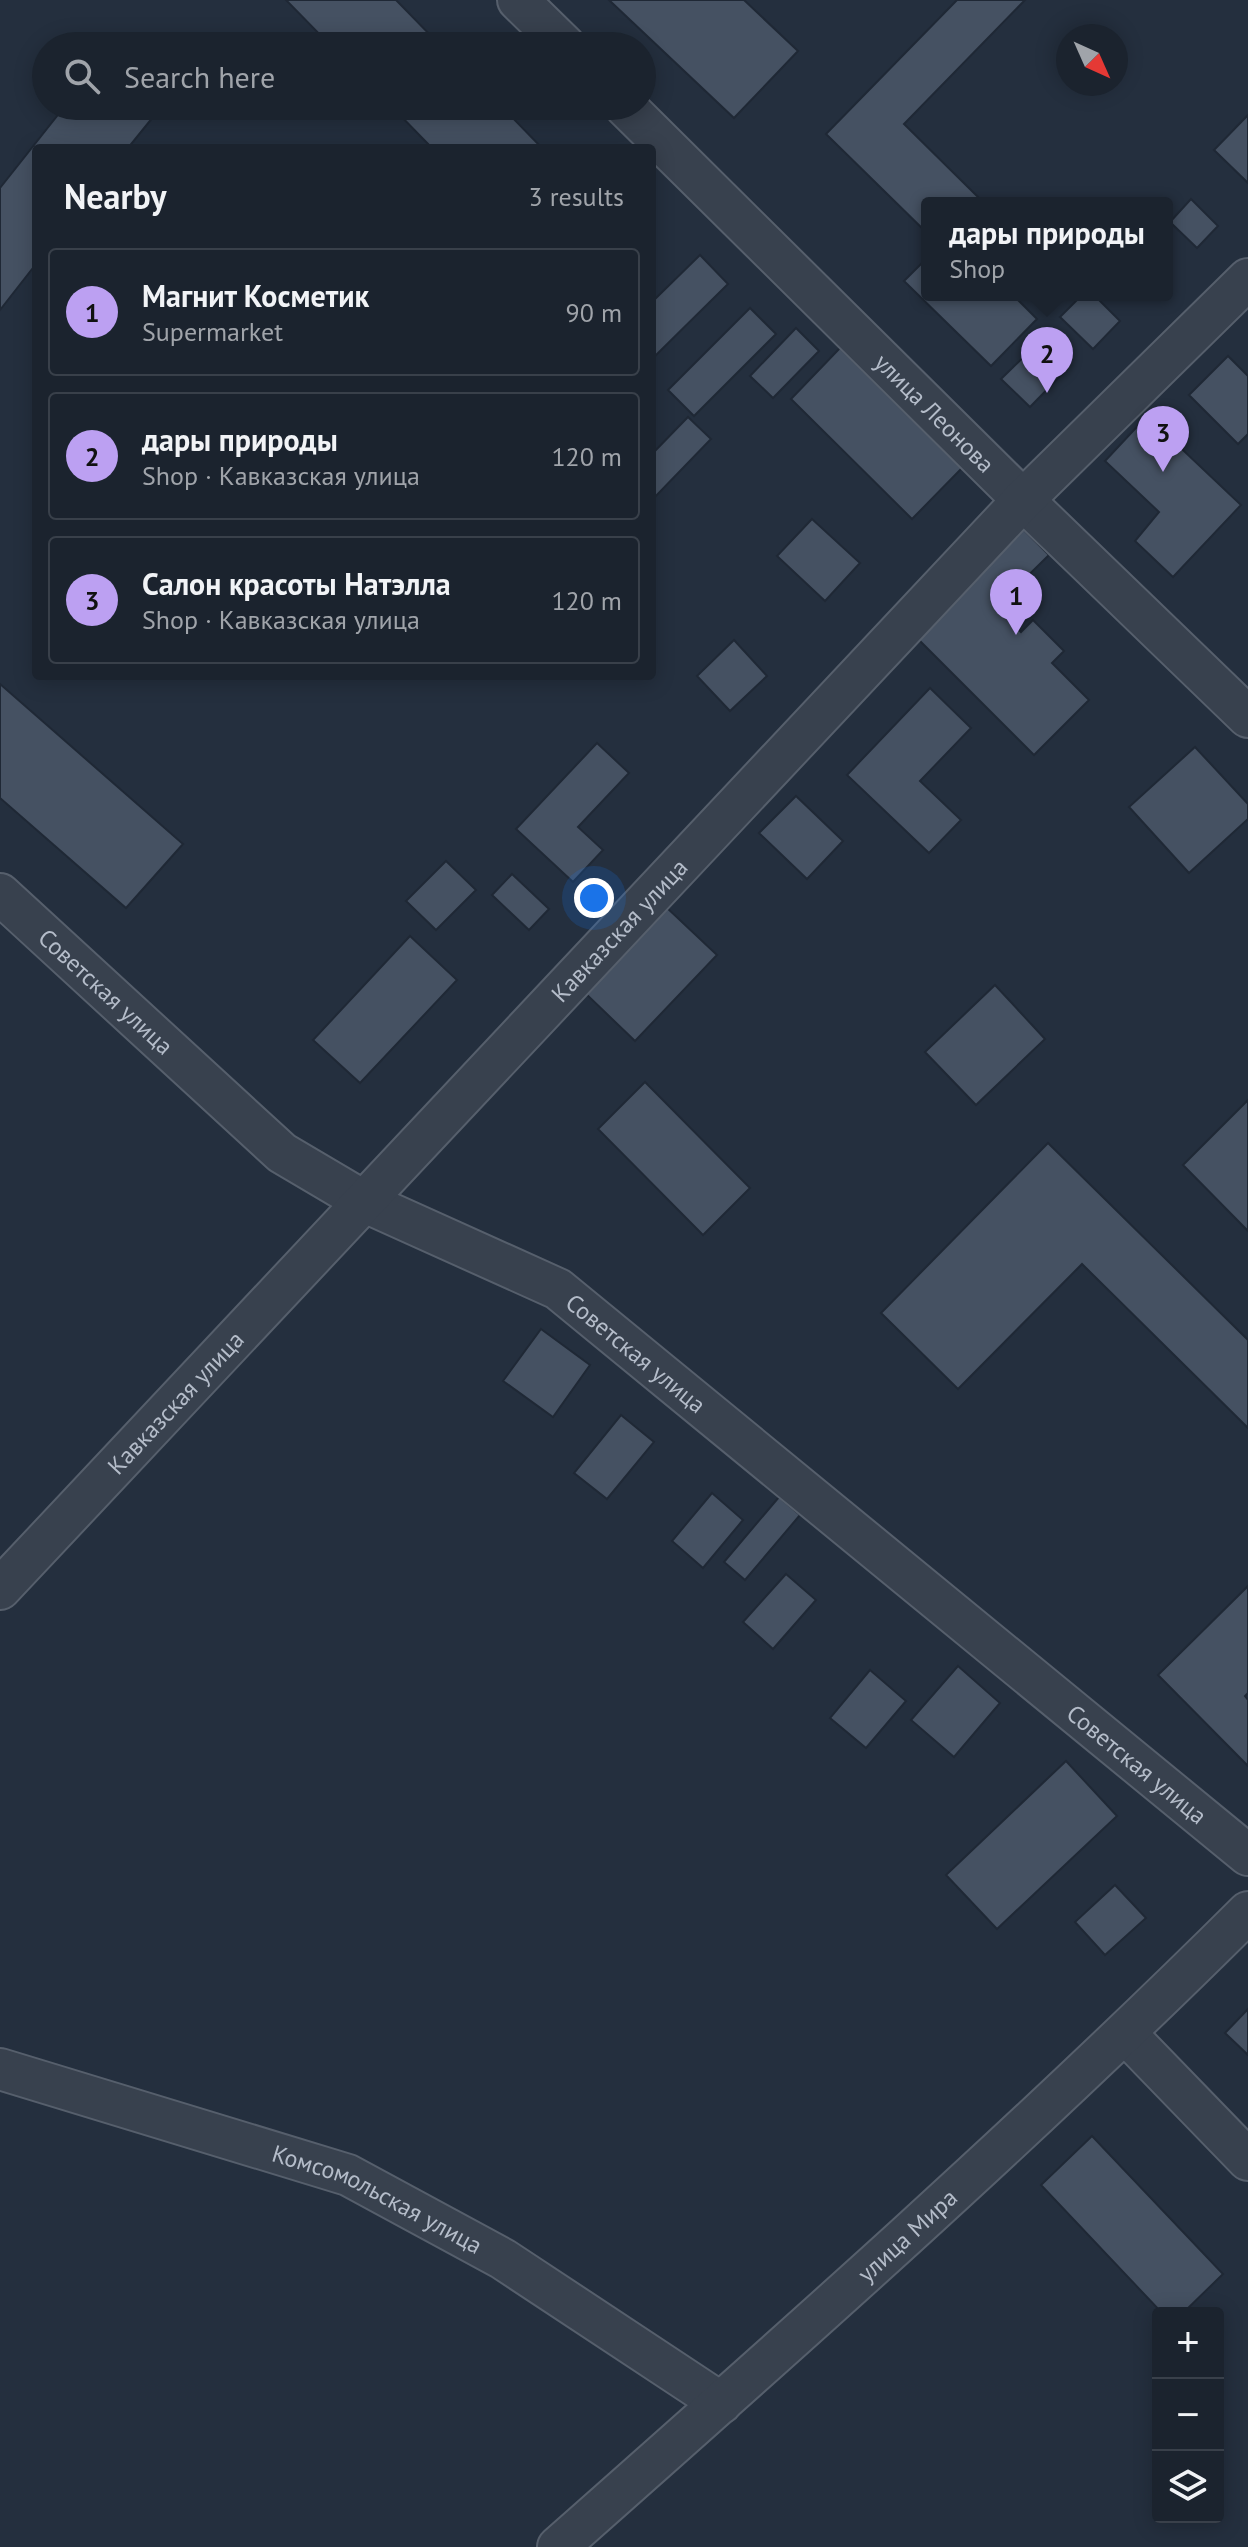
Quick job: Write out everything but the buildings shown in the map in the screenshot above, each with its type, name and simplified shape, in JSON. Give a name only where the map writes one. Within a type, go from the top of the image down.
[{"type":"street","points":[[518,0],[551,32]]},
{"type":"street","name":"улица Леонова","points":[[639,120],[1023,500],[1248,717]]},
{"type":"street","name":"Кавказская улица","points":[[0,1589],[1023,500],[1248,279]]},
{"type":"street","name":"Советская улица","points":[[0,894],[282,1153],[365,1202],[558,1289],[1248,1855]]},
{"type":"street","name":"улица Мира","points":[[558,2547],[1126,2034],[1248,1912]]},
{"type":"street","points":[[1126,2034],[1248,2160]]},
{"type":"street","name":"Комсомольская улица","points":[[0,2069],[348,2175],[503,2259],[721,2403]]},
{"type":"place","name":"дары природы","points":[[1047,393]]},
{"type":"place","name":"Салон красоты Натэлла","points":[[1163,472]]},
{"type":"place","name":"Магнит Косметик","points":[[1016,635]]}]
